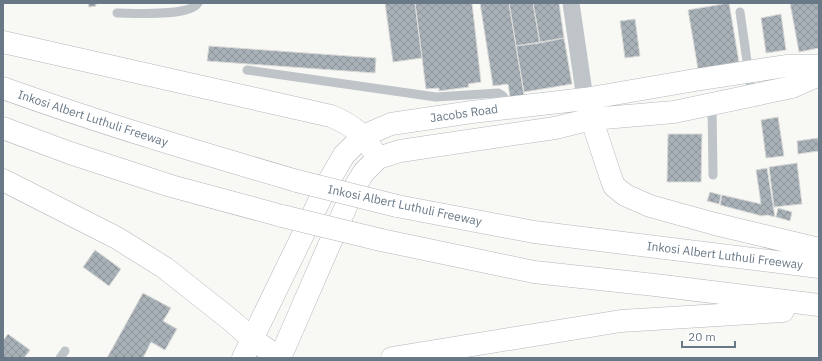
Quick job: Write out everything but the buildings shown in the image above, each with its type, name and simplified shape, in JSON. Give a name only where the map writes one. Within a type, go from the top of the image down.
[{"type":"main road","points":[[3,42],[331,116],[347,122],[363,136],[378,158]]},
{"type":"main road","name":"Jacobs Road","points":[[248,348],[330,179],[344,155],[363,136],[391,124],[477,103],[508,108],[585,99],[786,66],[819,66]]},
{"type":"main road","points":[[3,180],[117,238],[165,268],[232,321],[248,348],[280,358],[354,188],[364,172],[378,158],[400,151],[555,128],[592,119],[674,112],[792,87],[819,75]]},
{"type":"main road","name":"Inkosi Albert Luthuli Freeway","points":[[3,88],[80,115],[192,150],[297,181],[397,206],[534,232],[819,267]]},
{"type":"main road","points":[[585,99],[614,186],[625,195],[650,206],[715,224],[819,249]]},
{"type":"main road","points":[[3,128],[70,153],[171,186],[282,216],[380,240],[534,272],[819,305]]},
{"type":"main road","points":[[392,358],[621,321],[819,308]]},
{"type":"street","points":[[571,3],[585,99]]},
{"type":"lane","points":[[116,13],[172,12],[188,10],[197,6],[198,3]]},
{"type":"lane","points":[[740,12],[752,96]]},
{"type":"lane","points":[[247,70],[477,103]]},
{"type":"lane","points":[[712,104],[713,175]]}]
